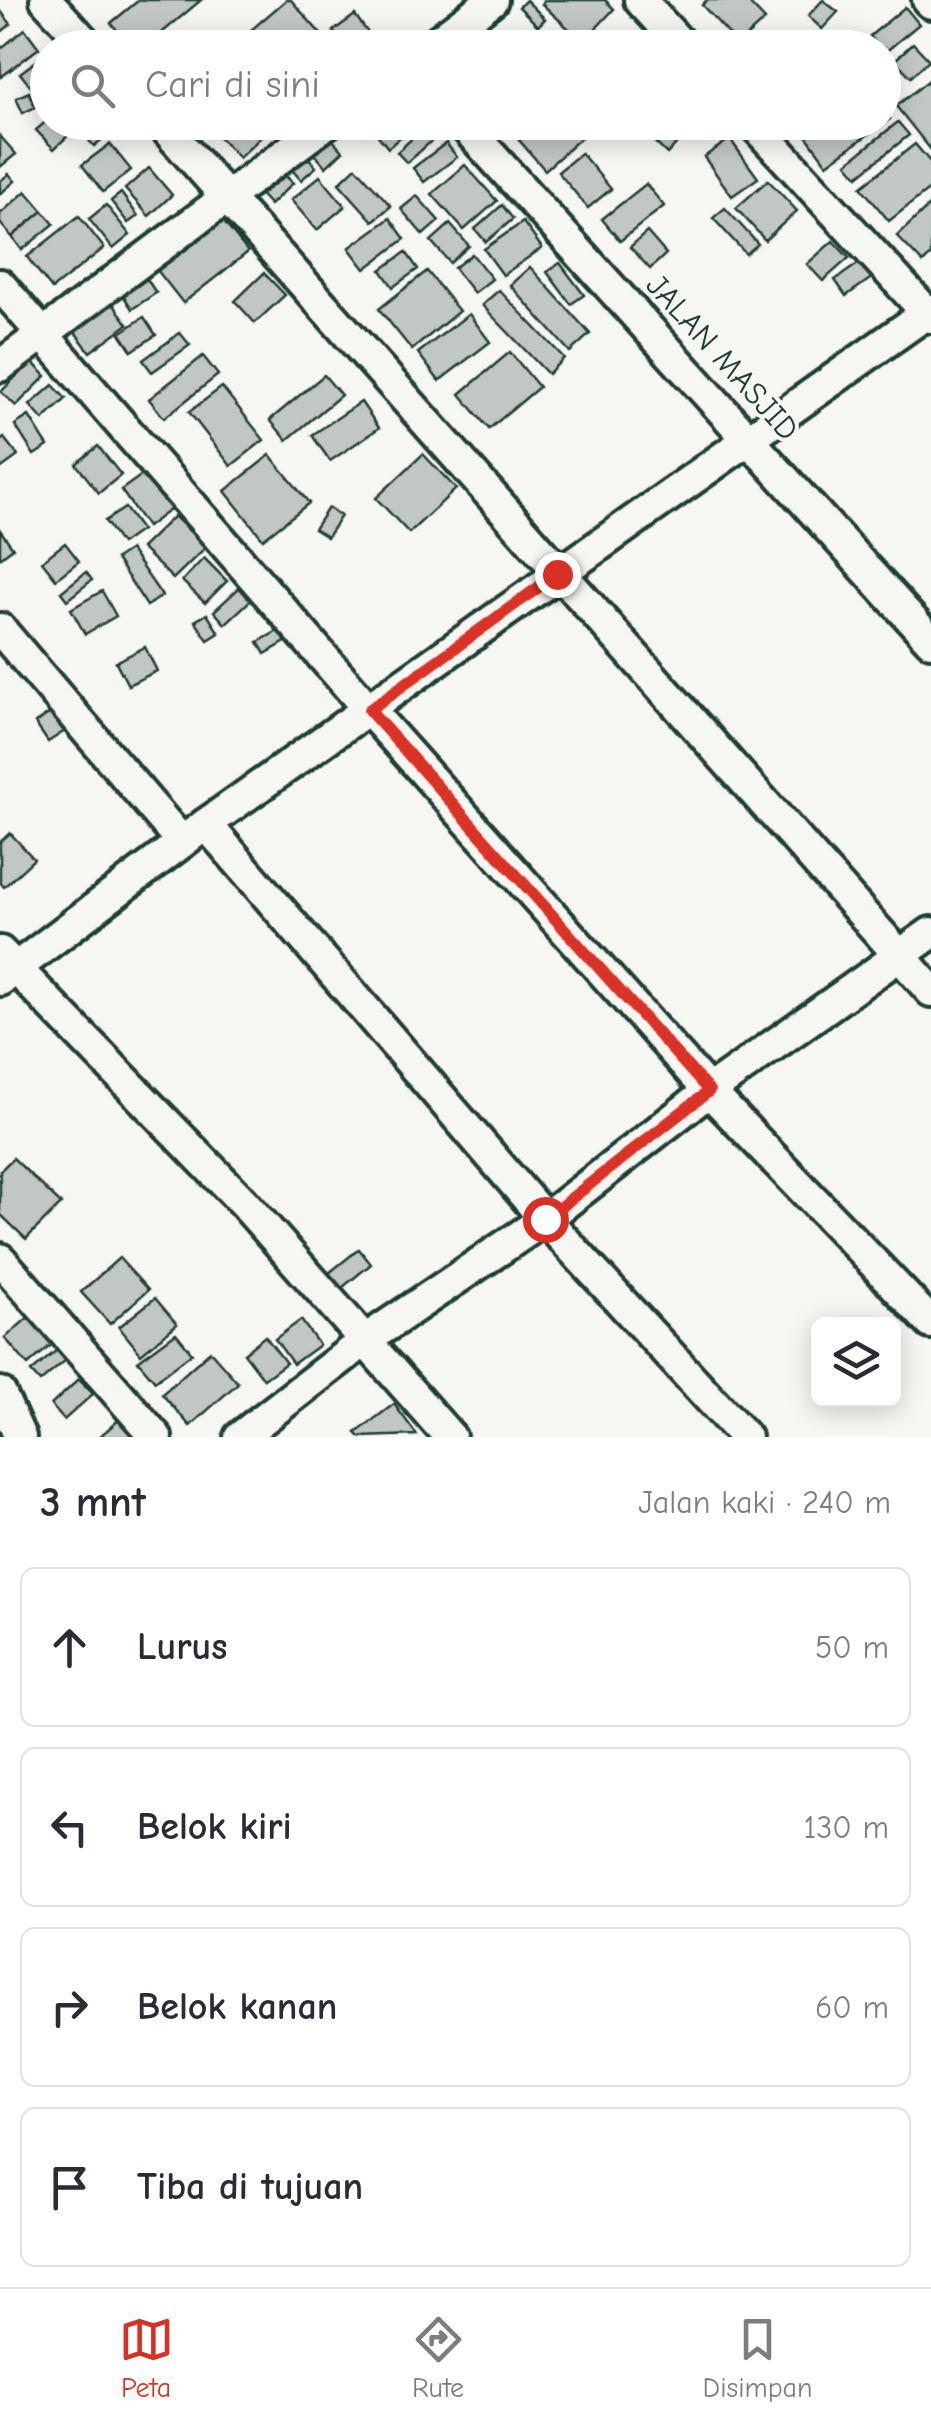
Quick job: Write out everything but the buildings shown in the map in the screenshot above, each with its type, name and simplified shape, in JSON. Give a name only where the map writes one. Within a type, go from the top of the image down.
[{"type":"street","points":[[46,0],[74,30]]},
{"type":"street","points":[[453,30],[492,0]]},
{"type":"street","points":[[640,0],[668,30]]},
{"type":"street","points":[[177,140],[557,574],[931,991]]},
{"type":"street","points":[[0,366],[304,140]]},
{"type":"street","name":"JALAN MASJID","points":[[478,140],[931,641]]},
{"type":"street","points":[[450,1437],[244,1202],[5,967],[749,437],[930,313],[769,140]]},
{"type":"street","points":[[0,285],[369,710],[709,1091],[931,1323]]},
{"type":"street","points":[[0,629],[182,842]]},
{"type":"street","points":[[206,824],[545,1219],[746,1437]]},
{"type":"street","points":[[240,1437],[364,1340],[545,1219],[709,1091],[931,933]]},
{"type":"street","points":[[0,1259],[156,1437]]},
{"type":"street","points":[[0,1393],[20,1437]]},
{"type":"route","points":[[545,1219],[709,1091],[369,710],[557,574]]}]
